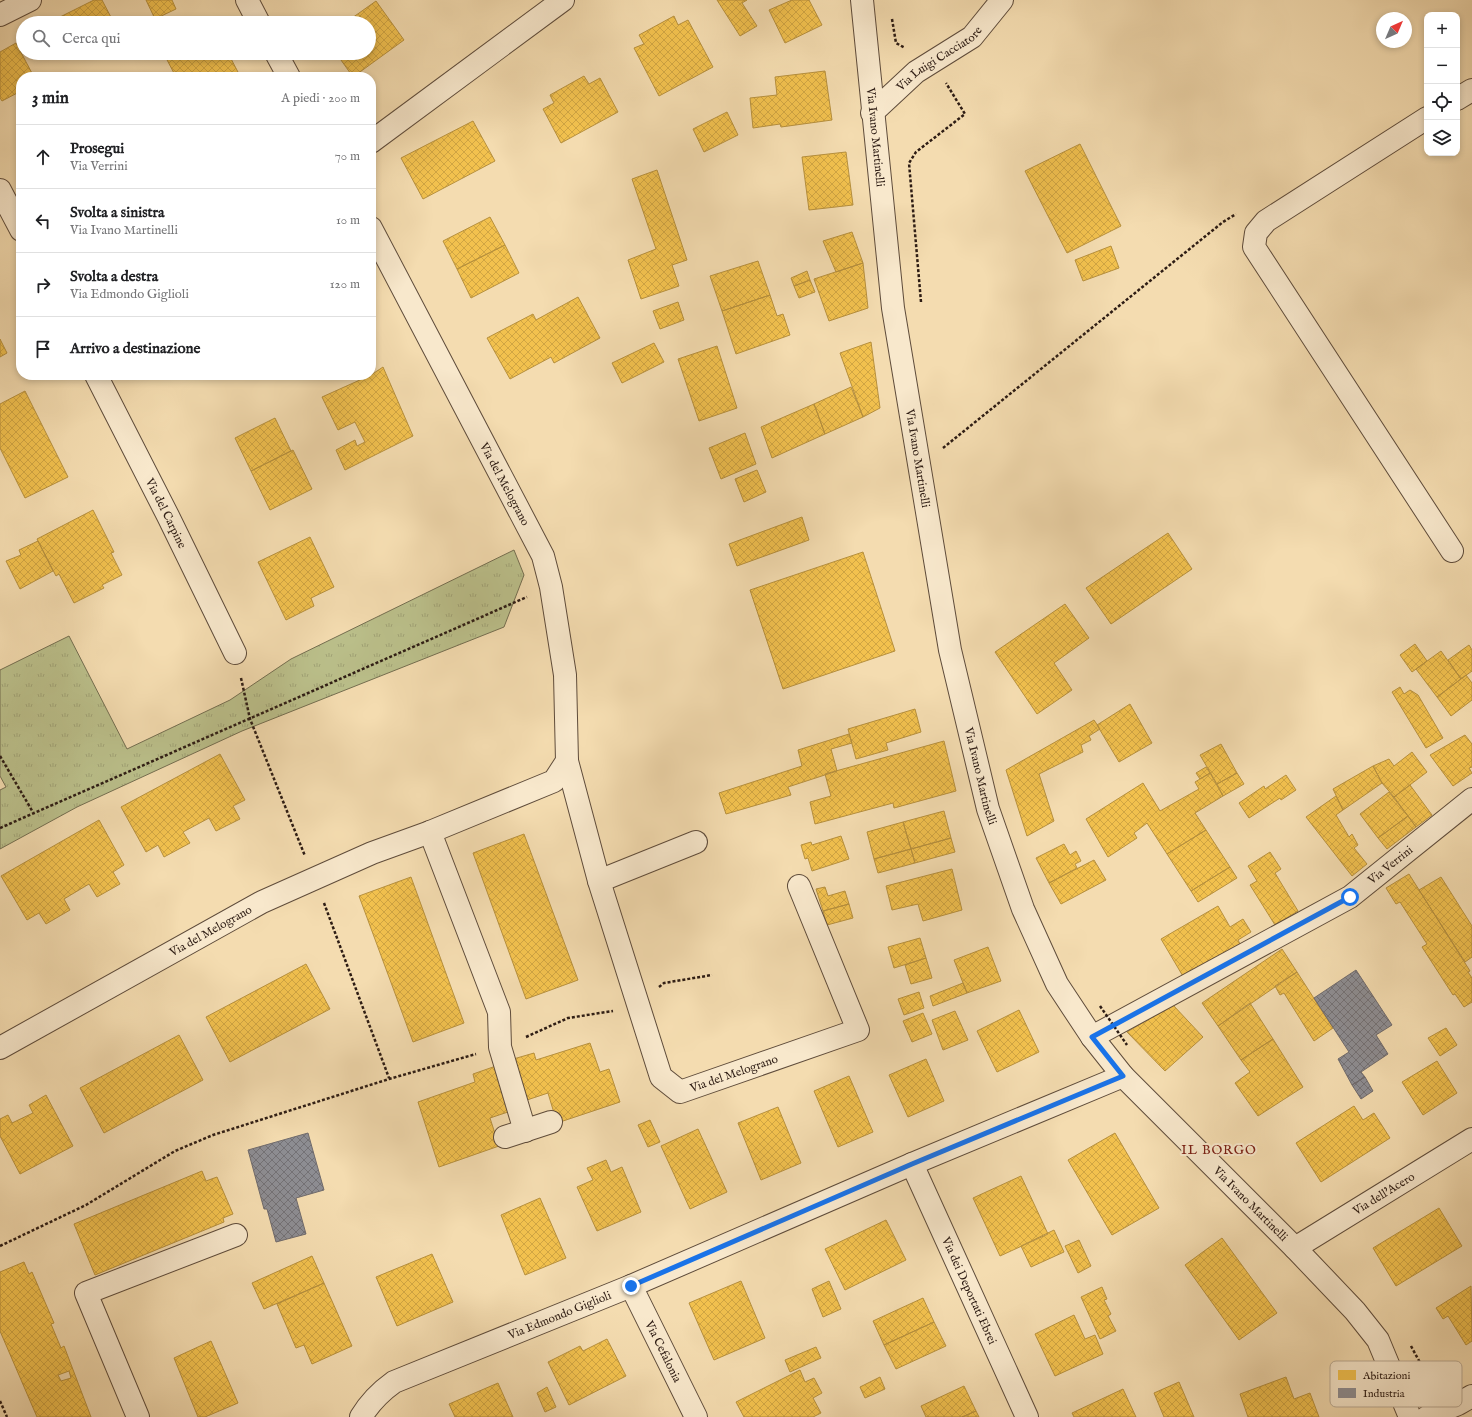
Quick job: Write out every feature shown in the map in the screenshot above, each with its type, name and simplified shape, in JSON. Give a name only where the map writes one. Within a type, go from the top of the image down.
[{"type":"street","points":[[0,16],[30,0]]},
{"type":"street","points":[[247,0],[256,16]]},
{"type":"street","points":[[376,138],[563,0]]},
{"type":"street","name":"Via Ivano Martinelli","points":[[862,0],[872,113],[893,308],[950,650],[988,809],[1023,909],[1057,984],[1092,1037],[1123,1076],[1295,1248],[1354,1311],[1378,1340],[1387,1361]]},
{"type":"street","name":"Via Luigi Cacciatore","points":[[872,113],[916,72],[972,37],[1002,0]]},
{"type":"street","points":[[280,60],[286,72]]},
{"type":"street","points":[[1460,97],[1472,90]]},
{"type":"street","points":[[1424,120],[1266,221],[1256,233],[1254,246],[1452,551]]},
{"type":"street","points":[[0,190],[16,220]]},
{"type":"street","name":"Via del Melograno","points":[[376,238],[543,556],[551,587],[565,675],[567,761],[599,881],[661,1077],[680,1092],[858,1030],[800,886]]},
{"type":"street","name":"Via del Carpine","points":[[99,380],[168,516],[235,653]]},
{"type":"street","name":"Via del Melograno","points":[[0,1048],[262,902],[372,853],[430,832],[554,781],[567,761]]},
{"type":"street","name":"Via Verrini","points":[[1092,1037],[1350,897],[1472,799]]},
{"type":"street","points":[[430,832],[499,1012],[500,1047],[515,1134],[550,1122]]},
{"type":"street","points":[[599,881],[696,842]]},
{"type":"street","name":"Via Edmondo Giglioli","points":[[361,1417],[368,1405],[380,1392],[394,1382],[631,1286],[912,1164],[1123,1076]]},
{"type":"street","name":"Via dell'Acero","points":[[1295,1248],[1472,1139]]},
{"type":"street","name":"Via dei Deportati Ebrei","points":[[912,1164],[1027,1417]]},
{"type":"street","points":[[138,1417],[86,1293],[236,1235]]},
{"type":"street","name":"Via Cefalonia","points":[[631,1286],[696,1417]]},
{"type":"street","points":[[1462,1402],[1472,1396]]},
{"type":"street","name":"Via Ivano Martinelli","points":[[1406,1407],[1410,1417]]},
{"type":"street","points":[[1427,1417],[1451,1407]]},
{"type":"path","points":[[891,14],[896,43],[909,50],[921,45],[965,114],[916,152],[909,163],[921,310]]},
{"type":"path","points":[[942,448],[1223,222],[1236,214]]},
{"type":"path","points":[[941,441],[943,456]]},
{"type":"path","points":[[0,828],[551,587]]},
{"type":"path","points":[[235,653],[250,719]]},
{"type":"path","points":[[0,756],[34,814]]},
{"type":"path","points":[[0,1246],[86,1205],[175,1151],[213,1135],[389,1079],[500,1047],[568,1018],[639,1007],[664,983],[712,974]]},
{"type":"path","points":[[1096,1002],[1128,1045]]},
{"type":"path","points":[[0,1401],[8,1417]]},
{"type":"green space","points":[[514,550],[524,575],[504,627],[242,731],[77,807],[0,849],[0,790],[6,787],[0,776],[0,670],[69,636],[127,749],[230,700],[291,659]]},
{"type":"building: Abitazioni","points":[[94,0],[102,0],[110,16],[62,16]]},
{"type":"building: Abitazioni","points":[[146,0],[172,0],[176,9],[161,16],[154,16]]},
{"type":"building: Abitazioni","points":[[717,0],[747,0],[742,3],[757,26],[740,36]]},
{"type":"building: Abitazioni","points":[[792,0],[809,0],[822,25],[785,43],[769,10]]},
{"type":"building: Abitazioni","points":[[376,1],[404,40],[360,72],[349,72],[341,60],[376,60],[376,16],[355,16]]},
{"type":"building: Abitazioni","points":[[674,16],[678,25],[688,20],[713,67],[659,96],[634,48],[644,44],[639,35]]},
{"type":"building: Abitazioni","points":[[16,43],[16,60],[25,60],[31,72],[16,72],[16,94],[2,101],[0,98],[0,52]]},
{"type":"building: Abitazioni","points":[[167,60],[232,60],[238,72],[173,72]]},
{"type":"building: Abitazioni","points":[[825,71],[832,120],[781,127],[780,124],[753,128],[750,98],[777,95],[775,77]]},
{"type":"building: Abitazioni","points":[[584,76],[589,84],[600,78],[618,112],[561,143],[543,109],[554,103],[550,95]]},
{"type":"building: Abitazioni","points":[[727,112],[738,135],[704,152],[693,129]]},
{"type":"building: Abitazioni","points":[[473,121],[495,161],[423,199],[401,158]]},
{"type":"building: Abitazioni","points":[[1080,144],[1121,226],[1067,253],[1025,171]]},
{"type":"building: Abitazioni","points":[[846,152],[853,205],[809,210],[802,157]]},
{"type":"building: Abitazioni","points":[[657,170],[687,260],[672,265],[679,286],[641,299],[628,260],[656,249],[632,179]]},
{"type":"building: Abitazioni","points":[[490,217],[505,245],[457,269],[443,241]]},
{"type":"building: Abitazioni","points":[[852,232],[863,263],[836,272],[823,241]]},
{"type":"building: Abitazioni","points":[[505,245],[519,273],[471,298],[457,269]]},
{"type":"building: Abitazioni","points":[[1111,246],[1119,268],[1083,281],[1075,260]]},
{"type":"building: Abitazioni","points":[[758,261],[770,295],[722,311],[710,276]]},
{"type":"building: Abitazioni","points":[[863,263],[868,308],[829,321],[814,279]]},
{"type":"building: Abitazioni","points":[[807,271],[810,280],[794,286],[791,278]]},
{"type":"building: Abitazioni","points":[[810,280],[815,292],[799,298],[794,286]]},
{"type":"building: Abitazioni","points":[[770,295],[777,316],[783,314],[790,335],[736,354],[722,311]]},
{"type":"building: Abitazioni","points":[[578,297],[600,338],[554,363],[551,357],[510,379],[487,338],[533,314],[536,320]]},
{"type":"building: Abitazioni","points":[[678,302],[684,320],[660,329],[653,311]]},
{"type":"building: Abitazioni","points":[[0,339],[7,353],[0,357]]},
{"type":"building: Abitazioni","points":[[871,342],[880,408],[863,417],[840,353]]},
{"type":"building: Abitazioni","points":[[654,343],[664,362],[622,383],[612,363]]},
{"type":"building: Abitazioni","points":[[717,346],[737,408],[699,421],[678,359]]},
{"type":"building: Abitazioni","points":[[383,367],[413,436],[345,470],[336,450],[355,440],[357,446],[365,442],[355,422],[338,430],[322,397],[360,380],[376,380],[376,372]]},
{"type":"building: Abitazioni","points":[[851,387],[863,417],[825,434],[814,404]]},
{"type":"building: Abitazioni","points":[[25,391],[68,477],[25,498],[0,448],[0,404]]},
{"type":"building: Abitazioni","points":[[814,404],[825,434],[772,458],[761,427]]},
{"type":"building: Abitazioni","points":[[275,418],[291,451],[251,471],[235,438]]},
{"type":"building: Abitazioni","points":[[745,433],[756,464],[721,479],[709,448]]},
{"type":"building: Abitazioni","points":[[293,450],[312,489],[270,510],[251,471]]},
{"type":"building: Abitazioni","points":[[757,470],[766,492],[744,502],[735,479]]},
{"type":"building: Abitazioni","points":[[93,510],[114,552],[111,553],[122,575],[102,585],[104,588],[74,603],[59,574],[56,576],[37,539]]},
{"type":"building: Abitazioni","points":[[802,517],[809,540],[737,566],[729,544]]},
{"type":"building: Abitazioni","points":[[1168,533],[1192,569],[1111,624],[1086,588]]},
{"type":"building: Abitazioni","points":[[310,537],[334,587],[311,598],[314,606],[286,620],[258,562]]},
{"type":"building: Abitazioni","points":[[38,541],[53,571],[20,589],[6,561],[21,555],[19,550]]},
{"type":"building: Abitazioni","points":[[863,552],[895,651],[783,689],[750,590]]},
{"type":"building: Abitazioni","points":[[1065,604],[1089,638],[1054,663],[1072,690],[1037,714],[995,652]]},
{"type":"building: Abitazioni","points":[[1415,644],[1427,661],[1412,672],[1400,655]]},
{"type":"building: Abitazioni","points":[[1469,645],[1472,650],[1472,671],[1461,679],[1448,660]]},
{"type":"building: Abitazioni","points":[[1441,651],[1461,679],[1437,697],[1416,669]]},
{"type":"building: Abitazioni","points":[[1466,675],[1472,683],[1472,700],[1451,716],[1437,697]]},
{"type":"building: Abitazioni","points":[[1400,687],[1404,694],[1410,690],[1418,695],[1443,738],[1426,748],[1392,692]]},
{"type":"building: Abitazioni","points":[[1130,704],[1152,743],[1119,762],[1097,725]]},
{"type":"building: Abitazioni","points":[[915,709],[921,732],[886,743],[888,750],[856,759],[848,729]]},
{"type":"building: Abitazioni","points":[[1094,720],[1100,729],[1089,736],[1091,740],[1081,745],[1083,752],[1039,774],[1054,821],[1027,836],[1006,770]]},
{"type":"building: Abitazioni","points":[[849,734],[852,743],[831,749],[837,771],[788,787],[791,795],[726,814],[719,793],[802,766],[798,750]]},
{"type":"building: Abitazioni","points":[[1465,735],[1472,744],[1472,767],[1469,768],[1472,773],[1453,786],[1430,755]]},
{"type":"building: Abitazioni","points":[[944,741],[956,791],[894,808],[893,803],[815,824],[810,802],[831,796],[825,774]]},
{"type":"building: Abitazioni","points":[[1221,744],[1237,773],[1217,784],[1200,755]]},
{"type":"building: Abitazioni","points":[[1412,752],[1427,772],[1394,797],[1382,783],[1373,766],[1389,759],[1394,766]]},
{"type":"building: Abitazioni","points":[[220,754],[245,800],[233,806],[240,819],[216,831],[209,818],[183,832],[190,843],[164,857],[158,845],[146,852],[121,807]]},
{"type":"building: Abitazioni","points":[[1373,766],[1382,783],[1343,810],[1333,789]]},
{"type":"building: Abitazioni","points":[[1206,767],[1210,773],[1200,779],[1196,773]]},
{"type":"building: Abitazioni","points":[[1210,773],[1223,796],[1195,813],[1206,830],[1167,854],[1147,823],[1134,833],[1137,838],[1108,857],[1086,819],[1143,783],[1160,811],[1199,789],[1195,782]]},
{"type":"building: Abitazioni","points":[[1237,773],[1244,784],[1223,796],[1217,784]]},
{"type":"building: Abitazioni","points":[[1286,775],[1296,790],[1281,800],[1280,798],[1249,818],[1239,803],[1264,786],[1265,789]]},
{"type":"building: Abitazioni","points":[[1410,785],[1432,815],[1416,827],[1394,797]]},
{"type":"building: Abitazioni","points":[[1389,792],[1408,816],[1378,838],[1360,814]]},
{"type":"building: Abitazioni","points":[[1336,796],[1343,810],[1336,815],[1349,837],[1352,834],[1358,845],[1354,848],[1367,864],[1352,876],[1306,817]]},
{"type":"building: Abitazioni","points":[[944,811],[951,838],[911,849],[903,822]]},
{"type":"building: Abitazioni","points":[[1408,816],[1416,827],[1387,849],[1378,838]]},
{"type":"building: Abitazioni","points":[[99,820],[124,865],[113,872],[120,884],[97,897],[89,884],[64,899],[70,910],[46,924],[39,913],[27,920],[1,876]]},
{"type":"building: Abitazioni","points":[[903,822],[911,849],[874,859],[867,832]]},
{"type":"building: Abitazioni","points":[[1206,830],[1230,867],[1191,891],[1167,854]]},
{"type":"building: Abitazioni","points":[[524,834],[578,980],[526,999],[473,853]]},
{"type":"building: Abitazioni","points":[[841,836],[849,859],[812,871],[808,858],[805,859],[801,845],[811,842],[812,845]]},
{"type":"building: Abitazioni","points":[[951,838],[955,852],[915,863],[911,849]]},
{"type":"building: Abitazioni","points":[[1064,844],[1070,855],[1076,851],[1081,861],[1075,864],[1077,868],[1049,883],[1036,858]]},
{"type":"building: Abitazioni","points":[[911,849],[915,863],[878,873],[874,859]]},
{"type":"building: Abitazioni","points":[[1270,852],[1281,869],[1275,873],[1298,911],[1275,925],[1250,885],[1257,881],[1248,866]]},
{"type":"building: Abitazioni","points":[[1094,860],[1106,880],[1061,904],[1049,883]]},
{"type":"building: Abitazioni","points":[[1230,867],[1237,878],[1198,902],[1191,891]]},
{"type":"building: Abitazioni","points":[[952,869],[962,910],[923,921],[918,904],[892,910],[886,886]]},
{"type":"building: Abitazioni","points":[[1409,874],[1470,971],[1468,972],[1472,978],[1472,1002],[1464,1007],[1455,994],[1453,995],[1422,947],[1427,944],[1400,902],[1396,904],[1386,888]]},
{"type":"building: Abitazioni","points":[[411,877],[464,1023],[413,1042],[359,896]]},
{"type":"building: Abitazioni","points":[[1441,877],[1472,926],[1472,957],[1465,962],[1419,890]]},
{"type":"building: Abitazioni","points":[[825,887],[828,896],[845,891],[849,904],[823,911],[816,889]]},
{"type":"building: Abitazioni","points":[[849,904],[853,918],[827,925],[823,911]]},
{"type":"building: Abitazioni","points":[[1218,906],[1230,927],[1243,919],[1251,932],[1238,940],[1240,944],[1184,978],[1161,939]]},
{"type":"building: Abitazioni","points":[[920,938],[926,958],[894,968],[888,947]]},
{"type":"building: Abitazioni","points":[[988,947],[1001,981],[967,993],[954,960]]},
{"type":"building: Abitazioni","points":[[1282,949],[1297,972],[1218,1026],[1202,1003]]},
{"type":"building: Abitazioni","points":[[926,958],[932,978],[911,984],[905,965]]},
{"type":"building: Abitazioni","points":[[306,964],[330,1009],[230,1062],[206,1017]]},
{"type":"building: Abitazioni","points":[[1297,972],[1333,1028],[1314,1041],[1284,993],[1280,995],[1275,986]]},
{"type":"building: Abitazioni","points":[[963,983],[967,993],[933,1006],[930,996]]},
{"type":"building: Abitazioni","points":[[919,992],[924,1008],[904,1015],[898,999]]},
{"type":"building: Abitazioni","points":[[1250,1003],[1273,1039],[1241,1060],[1218,1026]]},
{"type":"building: Abitazioni","points":[[1173,1005],[1203,1037],[1165,1071],[1127,1032]]},
{"type":"building: Abitazioni","points":[[1019,1010],[1039,1052],[997,1072],[977,1031]]},
{"type":"building: Abitazioni","points":[[955,1011],[968,1040],[943,1050],[932,1020]]},
{"type":"building: Abitazioni","points":[[923,1013],[932,1034],[912,1042],[903,1021]]},
{"type":"building: Abitazioni","points":[[1446,1028],[1457,1045],[1440,1056],[1428,1038]]},
{"type":"building: Abitazioni","points":[[179,1035],[203,1080],[104,1133],[80,1088]]},
{"type":"building: Abitazioni","points":[[1273,1039],[1303,1087],[1258,1116],[1235,1083],[1250,1072],[1241,1060]]},
{"type":"building: Abitazioni","points":[[590,1043],[600,1072],[609,1069],[620,1102],[557,1123],[548,1093],[524,1101],[510,1060],[534,1053],[536,1060]]},
{"type":"building: Abitazioni","points":[[926,1059],[944,1101],[908,1117],[889,1075]]},
{"type":"building: Abitazioni","points":[[1437,1061],[1457,1093],[1423,1115],[1402,1082]]},
{"type":"building: Abitazioni","points":[[496,1066],[511,1111],[490,1118],[499,1146],[439,1167],[418,1102],[475,1082],[473,1074]]},
{"type":"building: Abitazioni","points":[[849,1076],[873,1132],[838,1147],[814,1091]]},
{"type":"building: Abitazioni","points":[[46,1095],[73,1146],[20,1174],[0,1136],[0,1119],[8,1115],[12,1123],[33,1113],[29,1105]]},
{"type":"building: Abitazioni","points":[[1354,1106],[1363,1120],[1374,1113],[1390,1138],[1321,1182],[1296,1143]]},
{"type":"building: Abitazioni","points":[[778,1107],[801,1163],[761,1180],[738,1123]]},
{"type":"building: Abitazioni","points":[[650,1120],[660,1142],[648,1147],[638,1125]]},
{"type":"building: Abitazioni","points":[[698,1129],[727,1192],[690,1209],[661,1146]]},
{"type":"building: Abitazioni","points":[[1115,1133],[1159,1208],[1112,1235],[1068,1160]]},
{"type":"building: Abitazioni","points":[[606,1160],[611,1172],[622,1167],[641,1212],[597,1231],[577,1187],[593,1180],[587,1168]]},
{"type":"building: Abitazioni","points":[[202,1171],[206,1181],[217,1177],[233,1214],[223,1218],[224,1222],[95,1275],[74,1224]]},
{"type":"building: Abitazioni","points":[[1021,1176],[1048,1234],[1000,1256],[973,1198]]},
{"type":"building: Abitazioni","points":[[540,1198],[566,1258],[525,1275],[501,1215]]},
{"type":"building: Abitazioni","points":[[1439,1208],[1462,1246],[1396,1286],[1373,1248]]},
{"type":"building: Abitazioni","points":[[886,1220],[906,1260],[845,1290],[825,1249]]},
{"type":"building: Abitazioni","points":[[1054,1230],[1064,1252],[1031,1267],[1021,1246]]},
{"type":"building: Abitazioni","points":[[1222,1238],[1277,1313],[1239,1340],[1185,1265]]},
{"type":"building: Abitazioni","points":[[1079,1240],[1091,1266],[1078,1273],[1065,1246]]},
{"type":"building: Abitazioni","points":[[432,1254],[453,1302],[397,1326],[376,1277]]},
{"type":"building: Abitazioni","points":[[312,1256],[324,1283],[264,1309],[252,1283]]},
{"type":"building: Abitazioni","points":[[24,1262],[29,1274],[32,1272],[54,1323],[51,1324],[61,1348],[64,1346],[91,1417],[37,1417],[0,1331],[0,1272]],"holes":[[[69,1371],[71,1378],[61,1381],[58,1375]]]},
{"type":"building: Abitazioni","points":[[741,1281],[765,1338],[714,1360],[689,1303]]},
{"type":"building: Abitazioni","points":[[829,1281],[841,1309],[823,1317],[812,1289]]},
{"type":"building: Abitazioni","points":[[324,1283],[352,1346],[312,1364],[304,1345],[296,1348],[277,1304]]},
{"type":"building: Abitazioni","points":[[1471,1286],[1472,1341],[1466,1345],[1448,1316],[1443,1319],[1436,1308]]},
{"type":"building: Abitazioni","points":[[1102,1287],[1107,1299],[1104,1300],[1111,1314],[1108,1316],[1116,1331],[1100,1339],[1081,1297]]},
{"type":"building: Abitazioni","points":[[923,1298],[934,1322],[884,1345],[873,1321]]},
{"type":"building: Abitazioni","points":[[1074,1315],[1085,1339],[1095,1335],[1103,1354],[1055,1376],[1035,1334]]},
{"type":"building: Abitazioni","points":[[934,1322],[946,1346],[896,1369],[884,1345]]},
{"type":"building: Abitazioni","points":[[607,1339],[626,1376],[569,1405],[548,1362],[580,1346],[583,1351]]},
{"type":"building: Abitazioni","points":[[211,1341],[238,1403],[205,1417],[198,1417],[174,1358]]},
{"type":"building: Abitazioni","points":[[816,1347],[821,1358],[790,1372],[785,1360]]},
{"type":"building: Abitazioni","points":[[800,1370],[805,1382],[814,1378],[822,1393],[813,1398],[821,1413],[813,1417],[744,1417],[736,1402]]},
{"type":"building: Abitazioni","points":[[880,1377],[885,1389],[865,1398],[860,1387]]},
{"type":"building: Abitazioni","points":[[1286,1377],[1294,1399],[1310,1393],[1319,1417],[1248,1417],[1240,1394]]},
{"type":"building: Abitazioni","points":[[1179,1382],[1194,1417],[1164,1417],[1154,1393]]},
{"type":"building: Abitazioni","points":[[498,1383],[513,1417],[455,1417],[449,1404]]},
{"type":"building: Abitazioni","points":[[964,1386],[976,1411],[962,1417],[926,1417],[921,1406]]},
{"type":"building: Abitazioni","points":[[547,1387],[556,1407],[545,1412],[537,1393]]},
{"type":"building: Abitazioni","points":[[1123,1389],[1136,1417],[1074,1417],[1072,1413]]},
{"type":"building: Abitazioni","points":[[976,1411],[979,1417],[962,1417]]},
{"type":"building: Industria","points":[[1356,970],[1392,1025],[1376,1035],[1388,1054],[1361,1072],[1365,1077],[1352,1085],[1338,1059],[1349,1052],[1314,998]]},
{"type":"building: Industria","points":[[1365,1077],[1373,1091],[1361,1099],[1352,1085]]},
{"type":"building: Industria","points":[[308,1133],[324,1190],[296,1198],[306,1234],[276,1242],[267,1209],[264,1209],[248,1150]]},
{"type":"district","name":"IL BORGO","points":[[1219,1149]]},
{"type":"route","points":[[631,1286],[912,1164],[1123,1076],[1092,1037],[1350,897]]}]
